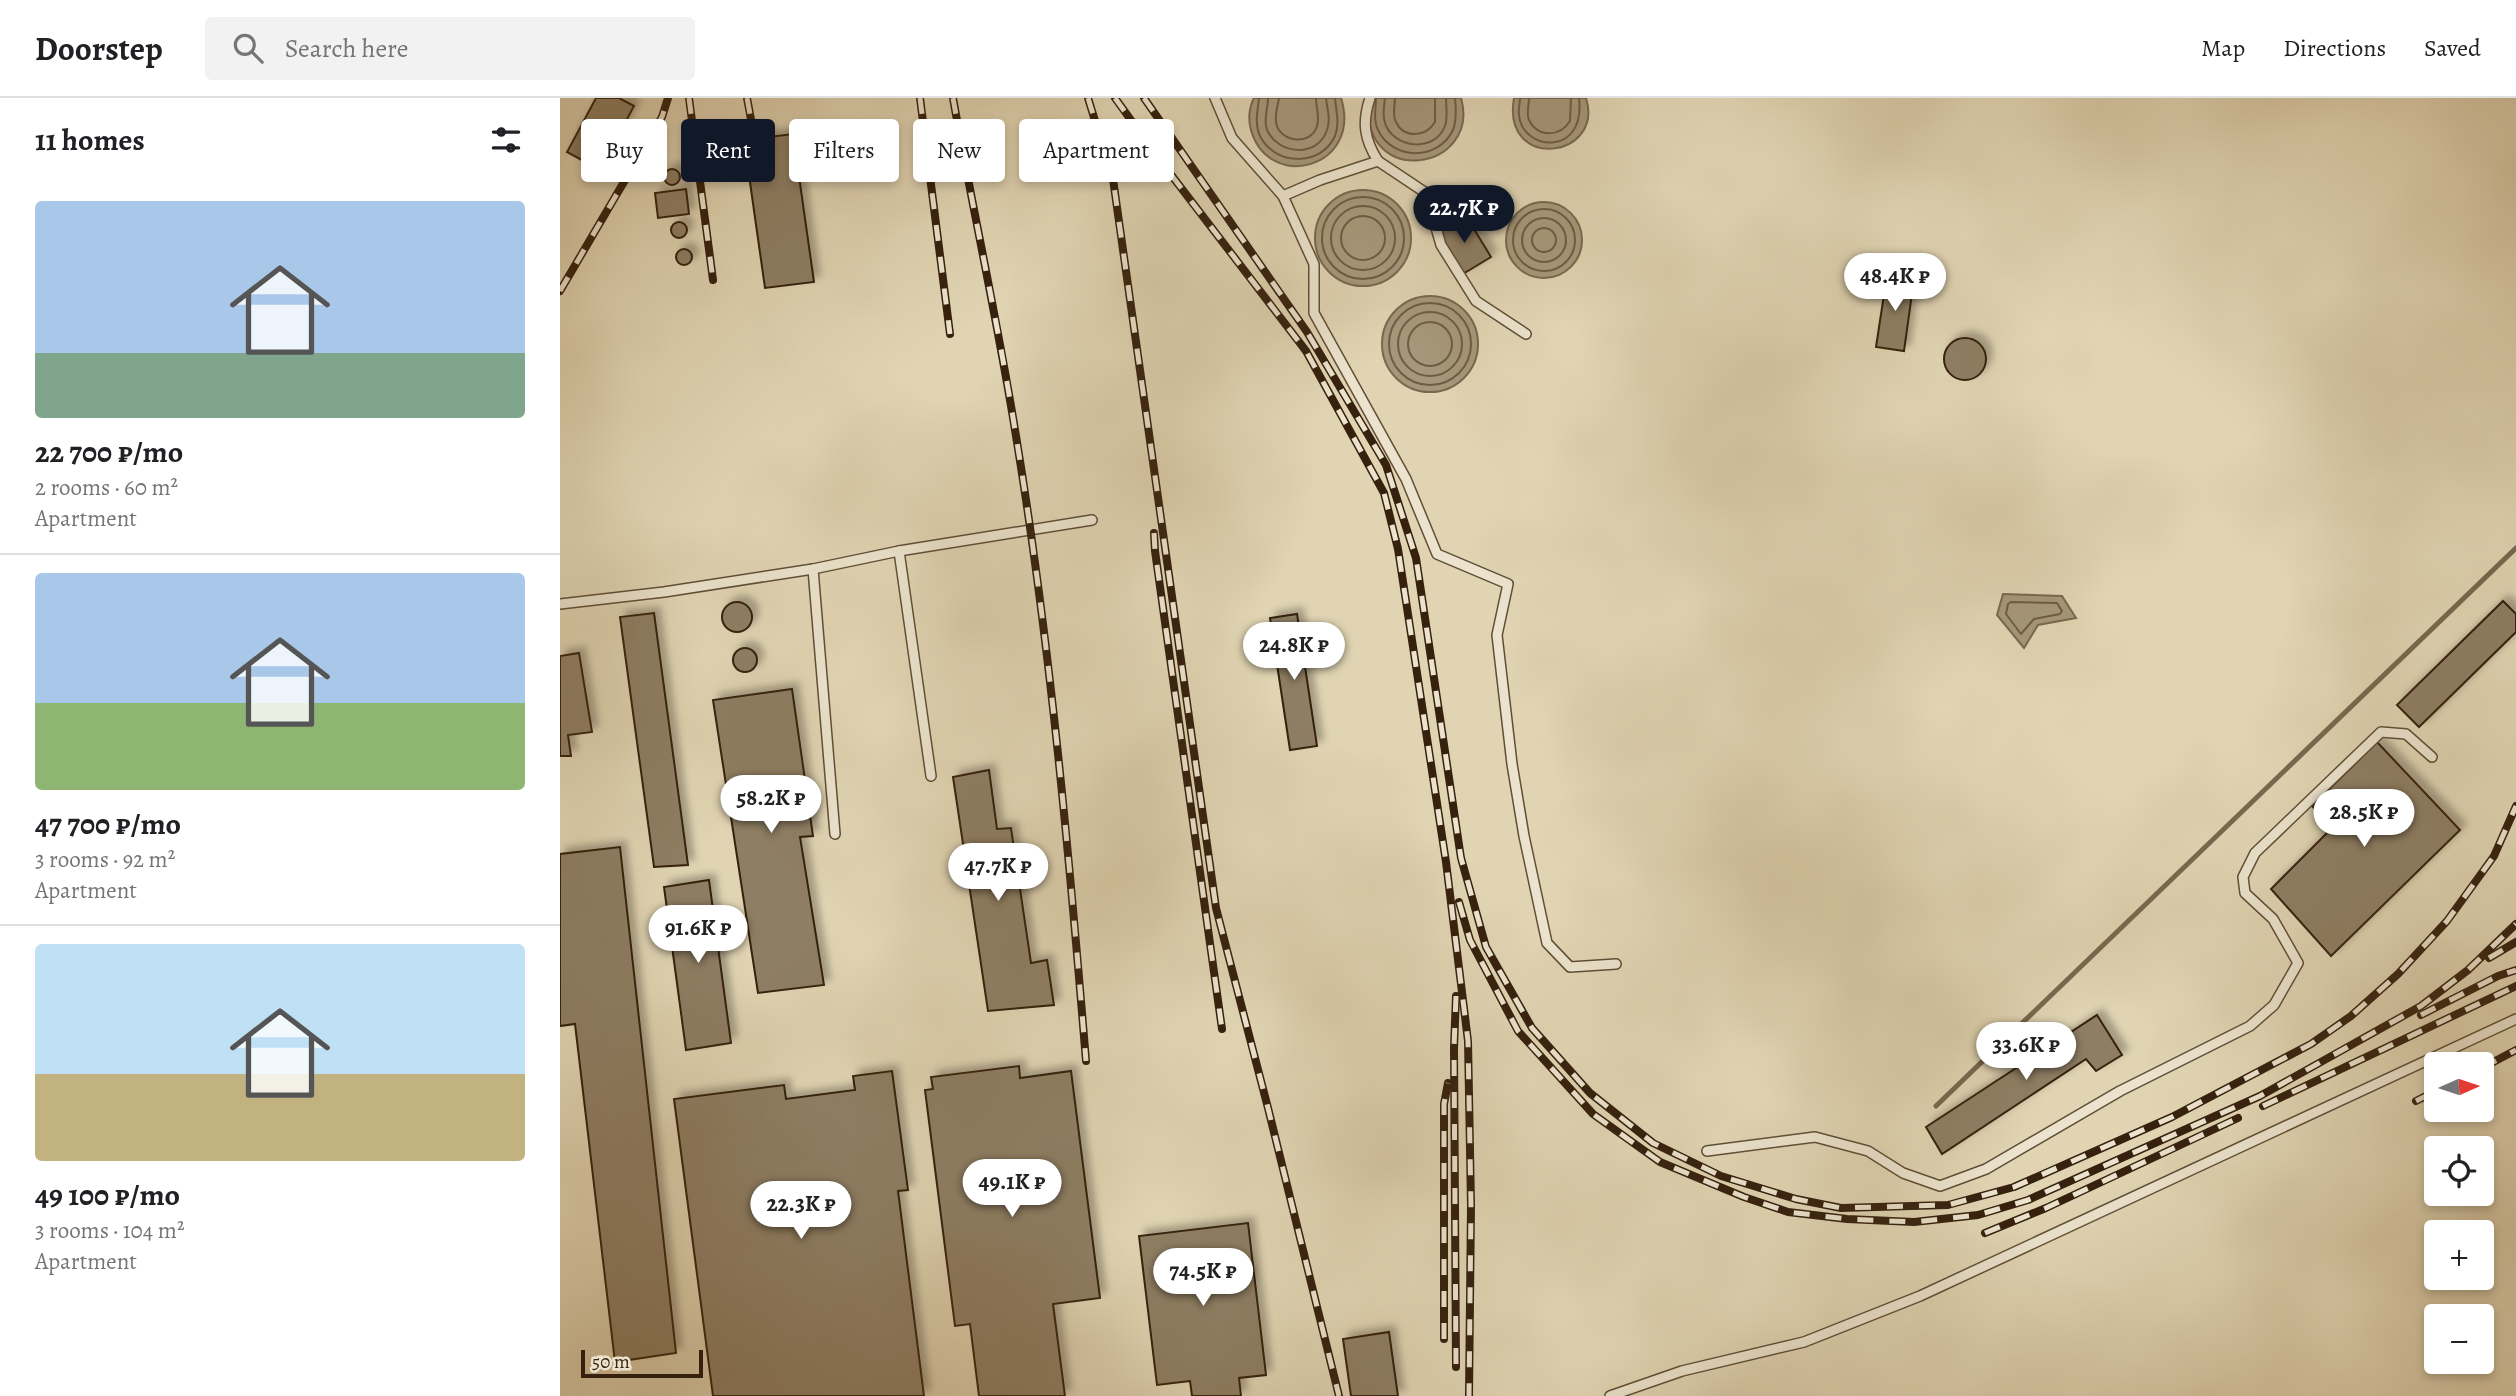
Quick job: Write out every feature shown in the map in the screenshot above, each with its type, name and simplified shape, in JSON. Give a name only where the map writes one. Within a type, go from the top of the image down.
[{"type":"lane","points":[[1215,98],[1232,138],[1283,196],[1314,264],[1314,313],[1406,479],[1437,554],[1507,584],[1497,635],[1512,764],[1547,943],[1570,967],[1616,964]]},
{"type":"lane","points":[[1370,98],[1364,114],[1367,144],[1378,161],[1426,193],[1441,245],[1476,301],[1526,334]]},
{"type":"lane","points":[[1283,196],[1320,180],[1378,161]]},
{"type":"lane","points":[[560,604],[664,592],[813,569],[899,551],[1092,520]]},
{"type":"lane","points":[[899,551],[931,776]]},
{"type":"lane","points":[[813,569],[835,834]]},
{"type":"lane","points":[[1707,1151],[1815,1137],[1868,1152],[1903,1173],[1940,1186],[1986,1169],[2120,1091],[2250,1026],[2274,1004],[2298,963],[2273,919],[2245,893],[2242,877],[2255,853],[2381,732],[2406,734],[2432,757]]},
{"type":"lane","points":[[1610,1396],[1682,1371],[1804,1342],[1920,1296],[2516,1018]]},
{"type":"water","points":[[1254,98],[1341,98],[1344,122],[1339,141],[1327,155],[1311,164],[1293,166],[1276,161],[1261,150],[1251,130],[1250,114]]},
{"type":"water","points":[[1369,98],[1461,98],[1463,123],[1454,142],[1438,155],[1419,160],[1399,158],[1382,148],[1371,128]]},
{"type":"water","points":[[1514,98],[1586,98],[1588,119],[1581,134],[1568,144],[1552,149],[1536,147],[1522,138],[1514,122]]},
{"type":"water","points":[[1363,190],[1381,194],[1397,204],[1407,220],[1411,238],[1407,256],[1397,272],[1381,282],[1363,286],[1345,282],[1329,272],[1319,256],[1315,238],[1319,220],[1329,204],[1345,194]]},
{"type":"water","points":[[1544,202],[1559,205],[1571,213],[1579,225],[1582,240],[1579,255],[1571,267],[1559,275],[1544,278],[1529,275],[1517,267],[1509,255],[1506,240],[1509,225],[1517,213],[1529,205]]},
{"type":"water","points":[[1430,296],[1448,300],[1464,310],[1474,326],[1478,344],[1474,362],[1464,378],[1448,388],[1430,392],[1412,388],[1396,378],[1386,362],[1382,344],[1386,326],[1396,310],[1412,300]]},
{"type":"water","points":[[2003,594],[2062,596],[2076,618],[2038,625],[2024,648],[1997,615]]},
{"type":"building","points":[[596,98],[619,98],[634,106],[627,119],[585,119]]},
{"type":"building","points":[[581,126],[581,160],[567,152]]},
{"type":"building","points":[[789,134],[789,182],[800,182],[814,282],[765,288],[750,182],[775,182],[775,136]]},
{"type":"building","points":[[669,169],[675,169],[680,174],[680,180],[675,185],[665,182]]},
{"type":"building","points":[[686,189],[689,214],[658,218],[655,193]]},
{"type":"building","points":[[1466,216],[1491,257],[1463,274],[1438,233]]},
{"type":"building","points":[[676,222],[682,222],[687,230],[685,236],[676,238],[671,233],[671,227]]},
{"type":"building","points":[[681,249],[687,249],[692,257],[690,263],[681,265],[676,260],[676,254]]},
{"type":"building","points":[[1887,275],[1914,279],[1904,351],[1876,347]]},
{"type":"building","points":[[1965,338],[1980,344],[1986,359],[1980,374],[1965,380],[1950,374],[1944,359],[1950,344]]},
{"type":"building","points":[[2503,601],[2516,614],[2516,632],[2419,727],[2397,705]]},
{"type":"building","points":[[737,602],[748,606],[752,617],[748,628],[737,632],[726,628],[722,617],[726,606]]},
{"type":"building","points":[[654,613],[688,865],[654,867],[620,617]]},
{"type":"building","points":[[1297,614],[1317,746],[1290,750],[1270,618]]},
{"type":"building","points":[[745,648],[754,651],[757,660],[754,669],[745,672],[736,669],[733,660],[736,651]]},
{"type":"building","points":[[579,653],[592,732],[568,735],[571,756],[560,756],[560,656]]},
{"type":"building","points":[[792,689],[813,836],[800,837],[824,985],[758,993],[713,700]]},
{"type":"building","points":[[2377,742],[2460,830],[2331,956],[2271,889],[2332,828],[2312,806]]},
{"type":"building","points":[[989,770],[997,829],[1011,828],[1031,963],[1047,960],[1054,1005],[988,1011],[953,777]]},
{"type":"building","points":[[620,847],[676,1353],[615,1362],[575,1024],[560,1026],[560,854]]},
{"type":"building","points":[[709,880],[731,1043],[686,1050],[664,887]]},
{"type":"building","points":[[2097,1015],[2122,1055],[2096,1071],[2086,1059],[1942,1154],[1926,1127]]},
{"type":"building","points":[[1019,1066],[1020,1078],[1071,1071],[1100,1298],[1053,1304],[1065,1396],[979,1396],[970,1324],[955,1326],[925,1090],[933,1089],[931,1077]]},
{"type":"building","points":[[892,1071],[908,1190],[898,1191],[924,1396],[713,1396],[674,1099],[784,1085],[786,1099],[855,1090],[853,1076]]},
{"type":"building","points":[[1248,1223],[1266,1375],[1239,1378],[1241,1396],[1192,1396],[1190,1381],[1157,1385],[1139,1236]]},
{"type":"building","points":[[1389,1332],[1398,1396],[1351,1396],[1343,1339]]},
{"type":"waterway","points":[[1936,1106],[2516,548]]},
{"type":"railway","points":[[560,291],[662,117],[668,98]]},
{"type":"railway","points":[[689,98],[713,280]]},
{"type":"railway","points":[[747,98],[751,119]]},
{"type":"railway","points":[[920,98],[950,334]]},
{"type":"railway","points":[[953,98],[1009,394],[1039,592],[1065,826],[1086,1061]]},
{"type":"railway","points":[[1088,98],[1113,179],[1216,908],[1339,1396]]},
{"type":"railway","points":[[1115,98],[1306,351],[1384,493],[1398,549],[1446,862],[1468,1041],[1471,1205],[1469,1396]]},
{"type":"railway","points":[[1144,98],[1307,332],[1386,465],[1416,558],[1461,858],[1486,947],[1532,1028],[1590,1093],[1653,1143],[1721,1176],[1796,1199],[1841,1208],[1948,1205],[2014,1187],[2172,1117],[2311,1044],[2351,1016],[2398,974],[2447,921],[2494,856],[2516,806]]},
{"type":"railway","points":[[1154,533],[1222,1029]]},
{"type":"railway","points":[[1459,902],[1470,940],[1518,1031],[1593,1114],[1660,1162],[1788,1212],[1847,1219],[1914,1222],[1978,1215],[2028,1200],[2260,1096],[2421,1006],[2468,970],[2516,924]]},
{"type":"railway","points":[[2489,958],[2516,942]]},
{"type":"railway","points":[[2421,1015],[2498,976],[2516,970]]},
{"type":"railway","points":[[2263,1106],[2516,986]]},
{"type":"railway","points":[[1456,996],[1456,1367]]},
{"type":"railway","points":[[2494,1062],[2516,1050]]},
{"type":"railway","points":[[1444,1339],[1444,1104],[1448,1083]]},
{"type":"railway","points":[[2416,1101],[2424,1097]]},
{"type":"railway","points":[[1985,1233],[2046,1208],[2238,1118]]}]
